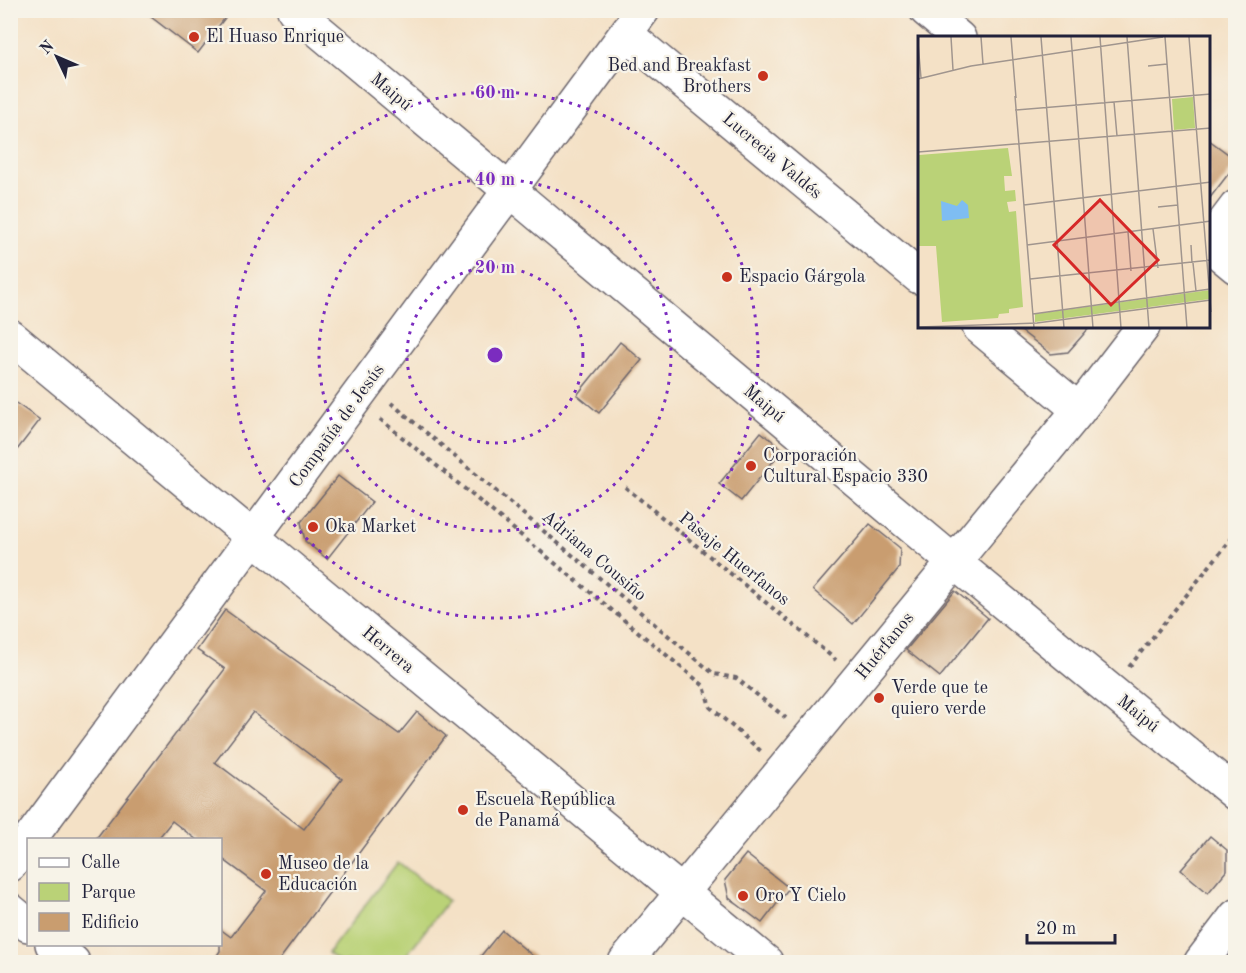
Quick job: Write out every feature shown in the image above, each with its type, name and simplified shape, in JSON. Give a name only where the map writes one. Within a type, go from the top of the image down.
[{"type":"street","name":"Maipú","points":[[294,10],[954,562],[1236,794]]},
{"type":"street","points":[[926,10],[956,36]]},
{"type":"street","name":"Compañía de Jesús","points":[[30,838],[254,539],[634,22]]},
{"type":"street","name":"Lucrecia Valdés","points":[[634,22],[918,276]]},
{"type":"street","points":[[1210,243],[1236,207]]},
{"type":"street","points":[[1210,245],[1236,267]]},
{"type":"street","points":[[980,328],[1079,410]]},
{"type":"street","name":"Huérfanos","points":[[625,963],[1079,410],[1142,328]]},
{"type":"street","name":"Herrera","points":[[10,336],[766,963]]},
{"type":"street","name":"Compañía de Jesús","points":[[10,865],[27,843]]},
{"type":"street","points":[[10,910],[27,924]]},
{"type":"street","points":[[1202,963],[1236,916]]},
{"type":"street","points":[[53,946],[73,963]]},
{"type":"path","name":"Adriana Cousiño","points":[[362,392],[714,674],[736,678],[809,738]]},
{"type":"path","name":"Adriana Cousiño","points":[[362,392],[704,686],[710,707],[783,770]]},
{"type":"path","name":"Pasaje Huerfanos","points":[[625,487],[825,651]]},
{"type":"path","points":[[1123,675],[1236,533]]},
{"type":"green space","points":[[398,862],[448,901],[401,962],[340,962],[328,953]]},
{"type":"building","name":"El Huaso Enrique","points":[[142,10],[231,10],[198,53]]},
{"type":"building","points":[[1210,141],[1236,160],[1236,164],[1210,198]]},
{"type":"building","points":[[1017,328],[1089,328],[1068,352],[1051,354]]},
{"type":"building","points":[[620,342],[642,360],[599,413],[577,395]]},
{"type":"building","points":[[10,399],[40,420],[10,459]]},
{"type":"building","name":"Corporación Cultural Espacio 330","points":[[761,432],[783,449],[741,501],[719,484]]},
{"type":"building","points":[[338,476],[372,502],[327,559],[305,541],[301,522]]},
{"type":"building","points":[[870,524],[900,548],[899,568],[853,624],[813,590]]},
{"type":"building","points":[[955,591],[988,618],[940,677],[906,650]]},
{"type":"building","points":[[225,610],[399,734],[417,712],[446,736],[277,963],[212,963],[222,946],[222,930],[231,937],[266,891],[222,858],[222,838],[194,838],[172,821],[159,838],[97,838],[225,669],[197,650]],"holes":[[[253,712],[342,779],[304,829],[215,762]]]},
{"type":"building","points":[[1210,836],[1227,850],[1227,870],[1208,893],[1181,870]]},
{"type":"building","points":[[746,854],[789,888],[762,923],[729,898],[725,880]]},
{"type":"building","points":[[502,930],[541,963],[475,963]]},
{"type":"place","name":"El Huaso Enrique","points":[[194,37]]},
{"type":"place","name":"Bed and Breakfast Brothers","points":[[763,76]]},
{"type":"place","name":"Espacio Gárgola","points":[[727,277]]},
{"type":"place","name":"Corporación Cultural Espacio 330","points":[[751,466]]},
{"type":"place","name":"Oka Market","points":[[313,527]]},
{"type":"place","name":"Verde que te quiero verde","points":[[879,698]]},
{"type":"place","name":"Escuela República de Panamá","points":[[463,810]]},
{"type":"place","name":"Museo de la Educación","points":[[266,874]]},
{"type":"place","name":"Oro Y Cielo","points":[[743,896]]}]
